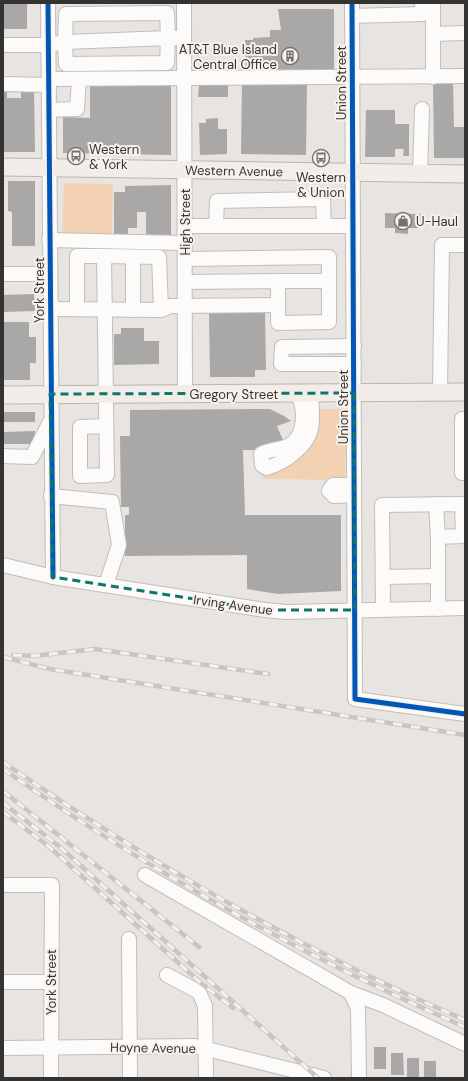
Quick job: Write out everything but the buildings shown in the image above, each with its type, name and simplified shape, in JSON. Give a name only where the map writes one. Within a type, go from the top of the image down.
[{"type":"main road","name":"Western Avenue","points":[[3,167],[465,174]]},
{"type":"main road","name":"Gregory Street","points":[[3,395],[465,392]]},
{"type":"street","name":"York Street","points":[[48,3],[52,577]]},
{"type":"street","name":"High Street","points":[[184,3],[185,394]]},
{"type":"street","points":[[352,10],[423,14],[422,3]]},
{"type":"street","points":[[433,3],[433,77]]},
{"type":"street","name":"Union Street","points":[[352,10],[355,699],[465,714]]},
{"type":"street","points":[[167,13],[167,63],[66,64],[65,42],[66,14],[167,13]]},
{"type":"street","points":[[433,34],[465,33]]},
{"type":"street","points":[[3,45],[48,45],[65,42],[184,38]]},
{"type":"street","points":[[3,84],[78,79],[465,76]]},
{"type":"street","points":[[49,110],[77,109],[78,79]]},
{"type":"street","points":[[420,174],[422,109]]},
{"type":"street","points":[[216,226],[217,201],[323,199],[324,226]]},
{"type":"street","points":[[185,226],[353,226]]},
{"type":"street","points":[[50,240],[185,243]]},
{"type":"street","points":[[440,392],[442,245],[465,245]]},
{"type":"street","points":[[78,309],[77,256],[104,256],[159,257],[161,310]]},
{"type":"street","points":[[104,256],[106,426]]},
{"type":"street","points":[[132,257],[133,310]]},
{"type":"street","points":[[185,259],[329,257],[329,322],[278,322],[278,281]]},
{"type":"street","points":[[4,270],[50,274]]},
{"type":"street","points":[[185,282],[329,281]]},
{"type":"street","points":[[50,309],[161,310],[167,314],[185,310],[278,305]]},
{"type":"street","points":[[354,346],[282,347],[281,364],[354,364]]},
{"type":"street","points":[[304,393],[312,420],[309,439],[289,458],[266,468],[262,465],[261,454],[266,451],[287,447],[299,436],[302,423],[300,398],[304,393]]},
{"type":"street","points":[[465,419],[462,419],[462,473],[465,473]]},
{"type":"street","points":[[3,456],[32,457],[50,421]]},
{"type":"street","points":[[52,496],[112,502],[119,545],[106,585]]},
{"type":"street","points":[[436,504],[438,537],[438,609]]},
{"type":"street","points":[[383,610],[382,505],[462,504],[463,536],[438,537]]},
{"type":"street","name":"Irving Avenue","points":[[3,565],[52,577],[265,610],[465,608]]},
{"type":"street","points":[[383,577],[438,576]]},
{"type":"street","points":[[145,875],[351,993],[383,1004],[465,1044]]},
{"type":"street","name":"York Street","points":[[3,885],[52,885],[51,1078]]},
{"type":"street","points":[[129,939],[130,1078]]},
{"type":"street","points":[[167,975],[199,992],[205,1006],[206,1078]]},
{"type":"street","points":[[3,982],[51,982]]},
{"type":"street","points":[[351,993],[358,1008],[359,1078]]},
{"type":"street","name":"Hoyne Avenue","points":[[3,1048],[195,1046],[284,1073],[324,1078]]},
{"type":"highlighted area","points":[[354,393],[355,610],[265,610],[53,577],[50,394]]},
{"type":"shaded area","points":[[64,183],[113,184],[112,237],[62,236]]},
{"type":"shaded area","points":[[315,409],[347,409],[345,480],[262,479],[269,472]]},
{"type":"railway","points":[[13,655],[34,656],[95,649],[268,674]]},
{"type":"railway","points":[[3,657],[50,669],[465,735]]},
{"type":"railway","points":[[3,762],[113,835],[227,902],[344,964],[465,1020]]},
{"type":"railway","points":[[3,769],[114,842],[228,910],[345,971],[465,1027]]},
{"type":"railway","points":[[3,791],[199,947]]},
{"type":"railway","points":[[3,803],[60,847],[318,1078]]},
{"type":"railway","points":[[3,812],[47,845],[202,984],[233,1008]]},
{"type":"cycle path","points":[[48,3],[53,577]]},
{"type":"cycle path","points":[[352,3],[355,699],[465,714]]},
{"type":"place","name":"AT&T Blue Island Central Office","points":[[290,56]]},
{"type":"place","name":"Western & York","points":[[76,156]]},
{"type":"place","name":"Western & Union","points":[[321,158]]},
{"type":"place","name":"U-Haul","points":[[403,221]]}]
